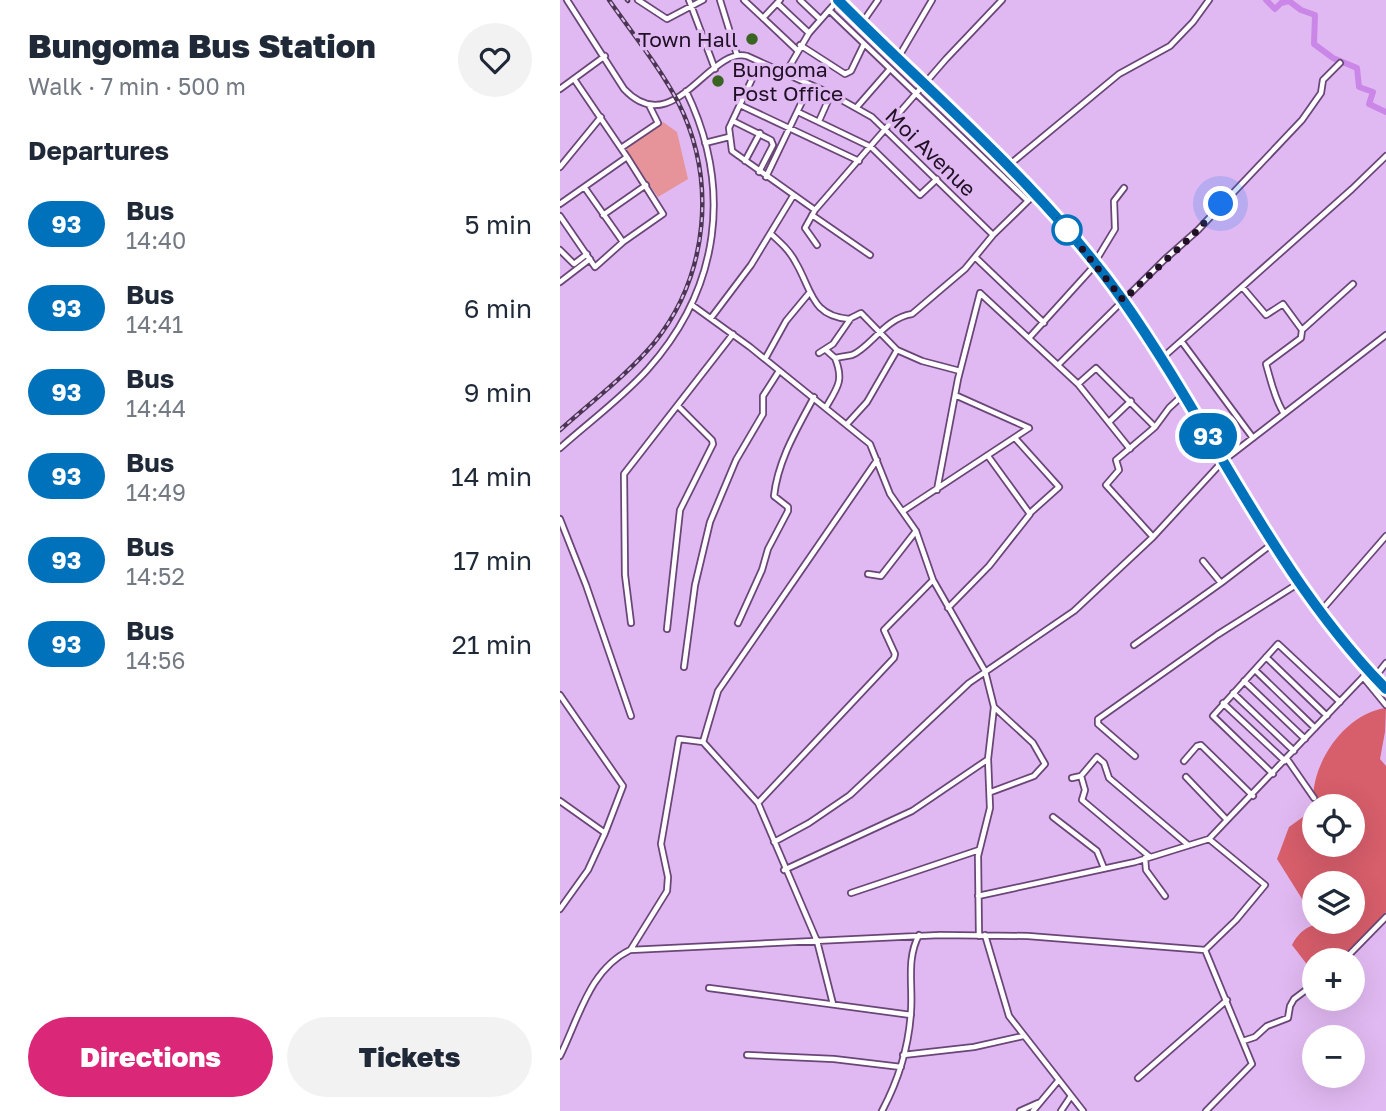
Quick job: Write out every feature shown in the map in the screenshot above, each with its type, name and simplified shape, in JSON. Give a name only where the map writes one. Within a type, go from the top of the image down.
[{"type":"main road","points":[[838,0],[1009,165],[1095,263],[1123,300],[1273,544],[1320,612],[1369,675],[1386,689]]},
{"type":"street","points":[[567,0],[624,89],[649,105],[659,123],[621,148]]},
{"type":"street","points":[[638,0],[667,19],[691,3],[703,0]]},
{"type":"street","points":[[649,105],[668,102],[737,55],[720,0]]},
{"type":"street","points":[[744,0],[799,48],[845,74],[851,71],[864,44]]},
{"type":"street","points":[[800,0],[820,19]]},
{"type":"street","points":[[785,74],[809,33],[838,0]]},
{"type":"street","points":[[861,24],[878,0]]},
{"type":"street","points":[[898,58],[932,0]]},
{"type":"street","points":[[817,245],[805,228],[814,213],[1002,0]]},
{"type":"street","points":[[1009,165],[1119,74],[1170,46],[1209,0]]},
{"type":"street","points":[[764,18],[778,1],[809,33]]},
{"type":"street","points":[[691,3],[715,69]]},
{"type":"street","points":[[829,9],[1028,201]]},
{"type":"street","name":"Moi Avenue","points":[[737,55],[760,62],[856,108],[886,130],[993,235]]},
{"type":"street","points":[[560,89],[605,56]]},
{"type":"street","points":[[760,62],[733,121],[729,137],[732,150],[870,255]]},
{"type":"street","points":[[1058,365],[1198,230],[1302,120],[1321,93],[1323,80],[1340,63]]},
{"type":"street","points":[[856,108],[890,69]]},
{"type":"street","points":[[560,216],[595,267],[623,242],[663,214],[646,184],[574,79]]},
{"type":"street","points":[[766,177],[810,85]]},
{"type":"street","points":[[560,448],[647,371],[692,305],[707,263],[714,223],[714,183],[705,143],[686,90]]},
{"type":"street","points":[[819,121],[831,94]]},
{"type":"street","points":[[740,105],[859,160]]},
{"type":"street","points":[[798,112],[871,147],[920,195],[937,179]]},
{"type":"street","points":[[560,167],[601,117]]},
{"type":"street","points":[[733,121],[771,140],[773,145],[759,172]]},
{"type":"street","points":[[745,161],[760,133]]},
{"type":"street","points":[[705,143],[729,137]]},
{"type":"street","points":[[1161,360],[1386,156]]},
{"type":"street","points":[[560,204],[627,157]]},
{"type":"street","points":[[603,215],[646,184]]},
{"type":"street","points":[[585,188],[623,242]]},
{"type":"street","points":[[1029,338],[1095,263],[1115,229],[1114,201],[1124,188]]},
{"type":"street","points":[[835,358],[854,354],[878,331],[912,313],[976,258],[976,254],[993,235],[1036,193]]},
{"type":"street","points":[[711,318],[771,234],[793,196]]},
{"type":"street","points":[[771,234],[797,263],[810,292],[823,312],[840,318],[852,318]]},
{"type":"street","points":[[560,250],[574,264],[589,257]]},
{"type":"street","points":[[560,282],[589,257]]},
{"type":"street","points":[[976,258],[1044,323]]},
{"type":"street","points":[[1283,412],[1274,397],[1266,364],[1301,338],[1302,330],[1353,284]]},
{"type":"street","points":[[1243,288],[1266,314],[1283,304],[1302,330]]},
{"type":"street","points":[[765,359],[786,321],[810,292]]},
{"type":"street","points":[[937,490],[960,371],[980,293],[1078,384],[1130,449]]},
{"type":"street","points":[[692,305],[827,407],[870,444],[887,487],[916,531],[933,580],[985,671],[994,707],[988,759],[991,792],[989,817],[979,850],[978,896],[982,935],[1006,1009],[1023,1036],[1083,1111]]},
{"type":"street","points":[[818,353],[826,350],[852,318],[861,313],[897,350],[922,362],[960,371]]},
{"type":"street","points":[[631,624],[625,575],[624,474],[733,334]]},
{"type":"street","points":[[774,842],[809,823],[850,794],[985,671],[1074,611],[1153,537],[1223,461],[1386,335]]},
{"type":"street","points":[[1182,342],[1253,438]]},
{"type":"street","points":[[826,350],[835,358],[841,373],[837,390],[827,407]]},
{"type":"street","points":[[847,424],[867,402],[897,350]]},
{"type":"street","points":[[1078,384],[1096,368],[1155,427]]},
{"type":"street","points":[[684,667],[695,585],[710,522],[736,460],[763,414],[763,396],[779,370]]},
{"type":"street","points":[[903,511],[1029,428],[955,395]]},
{"type":"street","points":[[1153,537],[1106,485],[1119,470],[1116,461],[1155,427],[1183,395]]},
{"type":"street","points":[[738,623],[762,570],[768,549],[788,511],[788,507],[774,496],[778,475],[792,438],[814,397]]},
{"type":"street","points":[[1109,422],[1131,401]]},
{"type":"street","points":[[667,629],[680,510],[713,442],[678,406]]},
{"type":"street","points":[[948,608],[989,566],[1030,513],[1059,486],[1015,438]]},
{"type":"street","points":[[988,456],[1030,513]]},
{"type":"street","points":[[703,742],[718,691],[878,460]]},
{"type":"street","points":[[560,519],[631,716]]},
{"type":"street","points":[[868,574],[881,576],[916,531]]},
{"type":"street","points":[[1320,612],[1386,536]]},
{"type":"street","points":[[1133,645],[1273,544]]},
{"type":"street","points":[[1203,561],[1221,583]]},
{"type":"street","points":[[758,803],[894,658],[895,654],[884,630],[933,580]]},
{"type":"street","points":[[1135,756],[1098,724],[1098,719],[1217,635],[1300,582]]},
{"type":"street","points":[[1273,774],[1213,716],[1223,703],[1279,644],[1340,702]]},
{"type":"street","points":[[1266,657],[1327,716]]},
{"type":"street","points":[[978,896],[1148,858],[1209,839],[1340,702],[1386,663]]},
{"type":"street","points":[[1255,670],[1315,729]]},
{"type":"street","points":[[1369,675],[1386,705]]},
{"type":"street","points":[[1244,681],[1305,739]]},
{"type":"street","points":[[1233,693],[1294,751]]},
{"type":"street","points":[[560,695],[623,786],[587,870],[560,909]]},
{"type":"street","points":[[1223,703],[1286,760],[1311,794]]},
{"type":"street","points":[[991,792],[1034,775],[1045,765],[1033,743],[994,707]]},
{"type":"street","points":[[630,950],[667,891],[668,877],[662,844],[680,739],[703,742],[758,803],[784,870],[817,941],[833,1004]]},
{"type":"street","points":[[1184,761],[1201,745],[1253,796]]},
{"type":"street","points":[[1072,778],[1081,776],[1097,757],[1109,772],[1109,778],[1187,844]]},
{"type":"street","points":[[784,870],[901,817],[926,803],[988,759]]},
{"type":"street","points":[[1081,776],[1085,790],[1082,800],[1148,858]]},
{"type":"street","points":[[1186,777],[1227,820]]},
{"type":"street","points":[[560,801],[605,833]]},
{"type":"street","points":[[1054,817],[1097,851],[1104,868]]},
{"type":"street","points":[[560,1056],[599,974],[614,958],[630,950],[919,935],[982,935],[1205,950],[1236,920],[1265,885],[1209,839]]},
{"type":"street","points":[[851,893],[979,850]]},
{"type":"street","points":[[1148,858],[1146,870],[1165,896]]},
{"type":"street","points":[[1356,948],[1386,917]]},
{"type":"street","points":[[882,1111],[901,1067],[911,1015],[912,953],[919,935]]},
{"type":"street","points":[[1205,950],[1251,1066],[1206,1111]]},
{"type":"street","points":[[709,988],[911,1015]]},
{"type":"street","points":[[1243,1041],[1255,1037],[1267,1026],[1288,1018],[1290,1006],[1302,993]]},
{"type":"street","points":[[1138,1078],[1227,1000]]},
{"type":"street","points":[[902,1055],[974,1047],[1023,1036]]},
{"type":"street","points":[[747,1055],[834,1059],[901,1067]]},
{"type":"street","points":[[1033,1111],[1058,1081]]},
{"type":"street","points":[[1061,1111],[1071,1096]]},
{"type":"street","points":[[1020,1111],[1039,1102]]},
{"type":"shaded area","points":[[663,122],[677,132],[688,179],[658,197],[624,148]]},
{"type":"shaded area","points":[[1386,708],[1380,759],[1386,766],[1386,912],[1353,948],[1302,948],[1302,958],[1292,945],[1302,931],[1302,934],[1365,934],[1365,871],[1302,871],[1302,899],[1277,859],[1289,827],[1302,818],[1302,857],[1365,857],[1365,794],[1313,794],[1323,760],[1343,731],[1356,720]]},
{"type":"waterway","points":[[1266,0],[1275,9],[1281,3],[1289,1],[1301,10],[1315,15],[1314,44],[1333,58],[1357,68],[1359,87],[1373,92],[1369,104],[1386,112]]},
{"type":"railway","points":[[560,430],[621,377],[654,343],[672,316],[686,287],[696,257],[701,226],[702,194],[698,163],[678,102],[609,0]]},
{"type":"bus line","name":"93","points":[[838,0],[1009,165],[1095,262],[1140,326],[1258,523],[1320,612],[1386,689]]},
{"type":"place","name":"Town Hall","points":[[752,39]]},
{"type":"place","name":"Bungoma Post Office","points":[[718,81]]},
{"type":"route","points":[[1067,230],[1059,220],[1095,262],[1123,300],[1195,233],[1221,204]]}]
